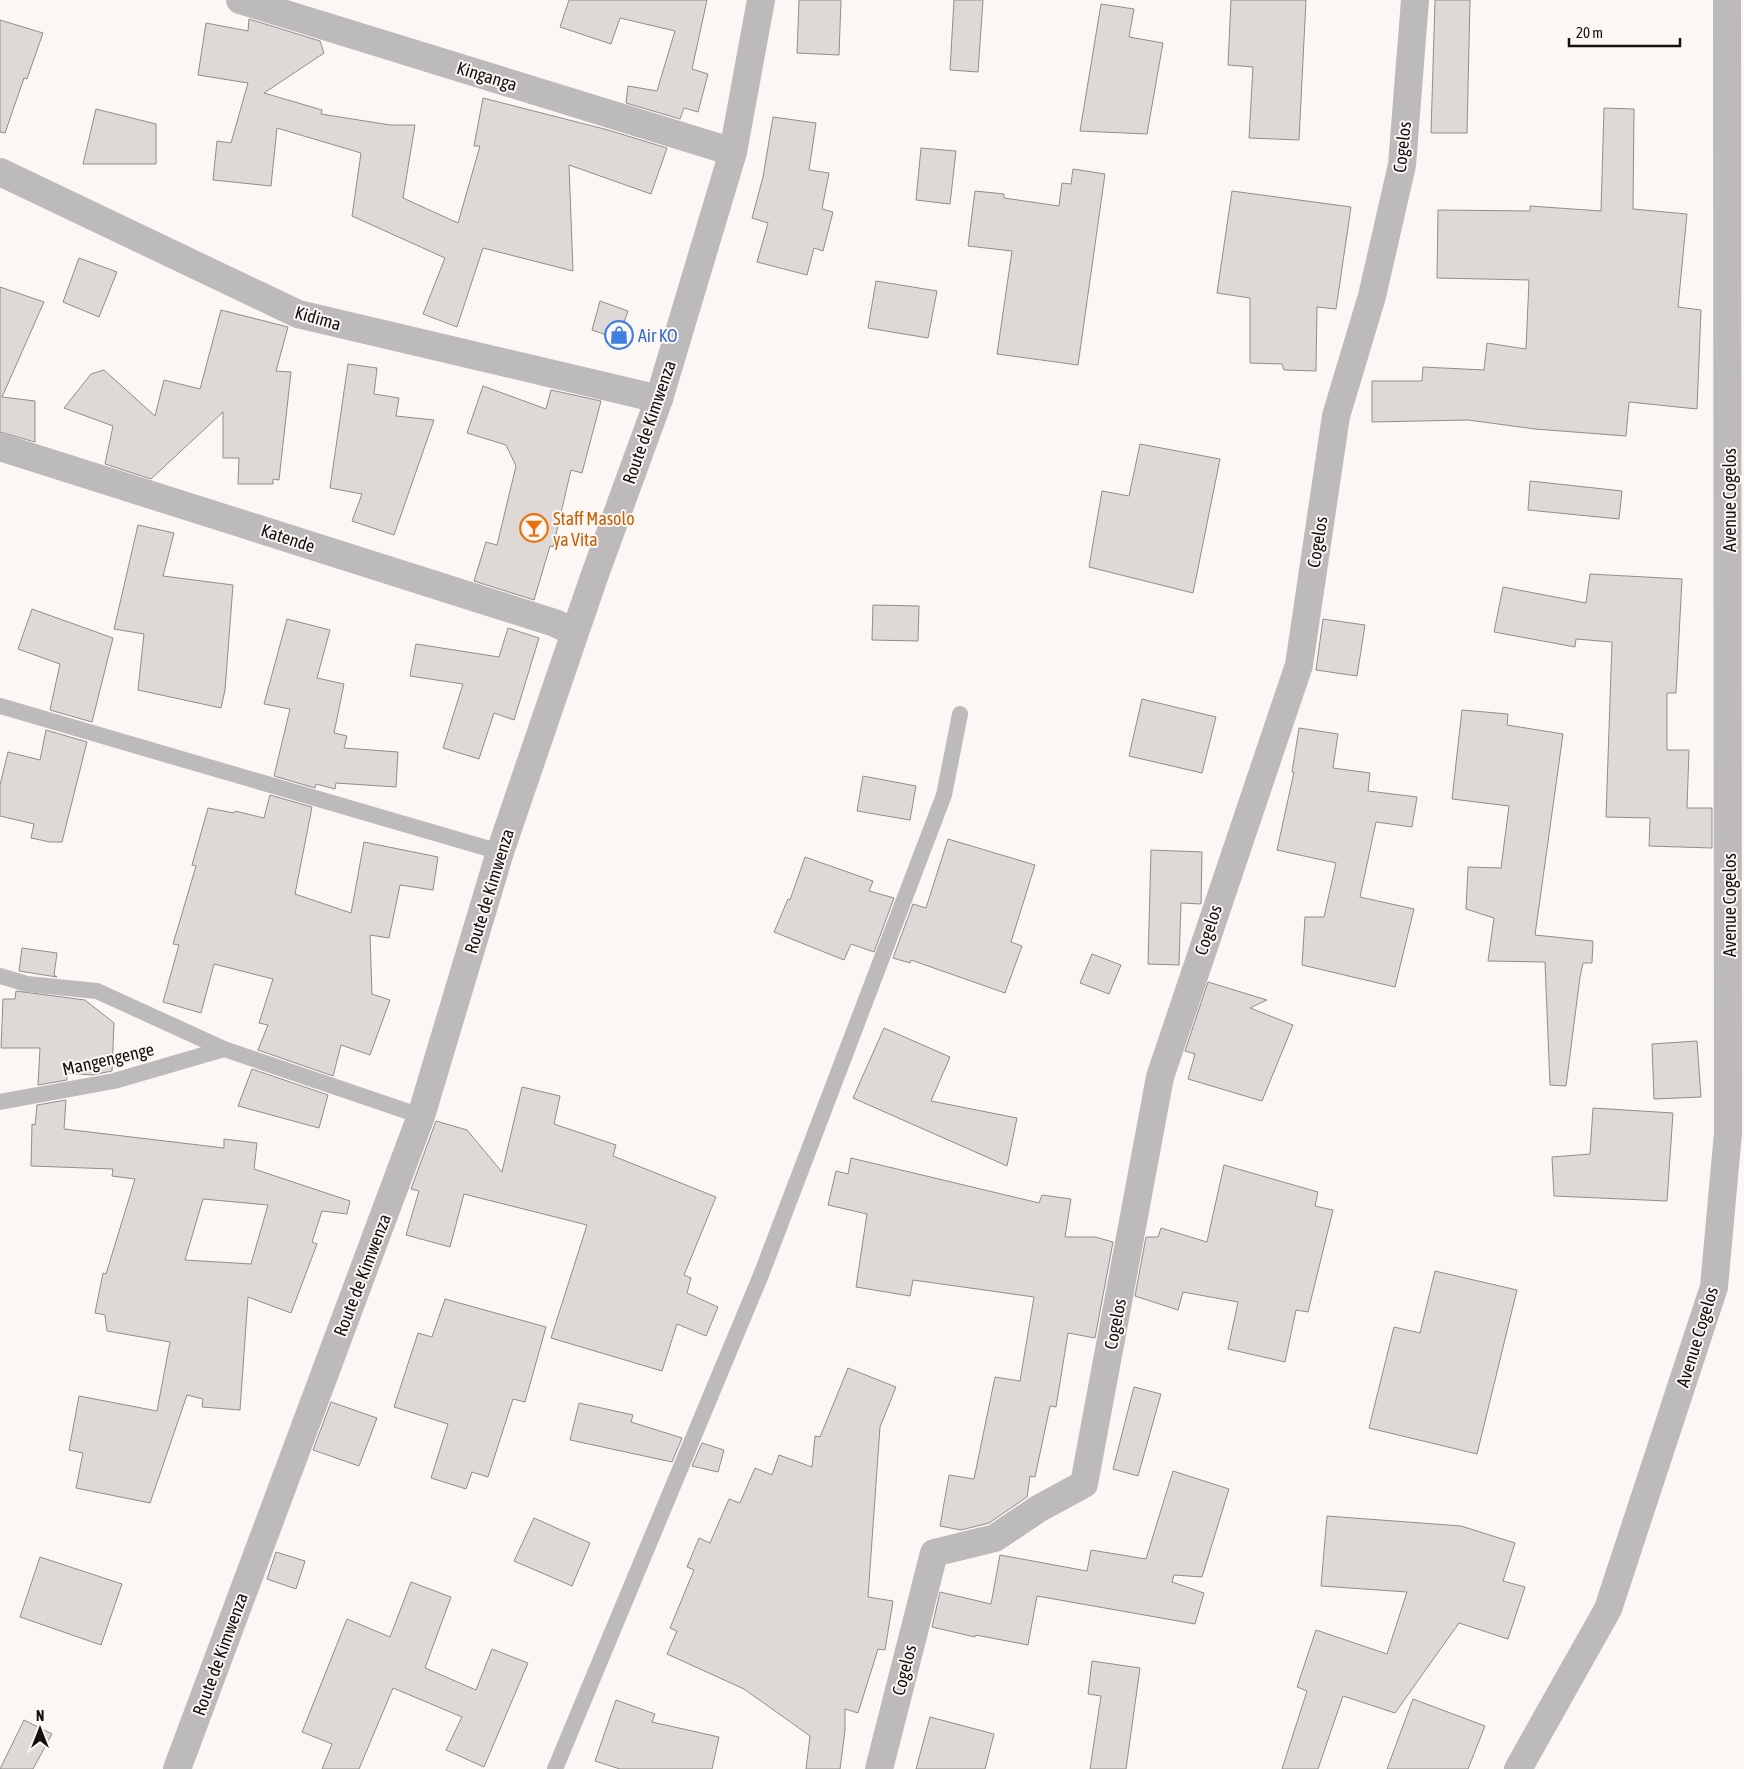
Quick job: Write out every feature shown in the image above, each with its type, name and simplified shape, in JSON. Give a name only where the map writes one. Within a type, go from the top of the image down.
[{"type":"street","name":"Kinganga","points":[[240,0],[733,152]]},
{"type":"street","name":"Route de Kimwenza","points":[[177,1769],[421,1116],[500,852],[574,632],[659,399],[733,152],[761,0]]},
{"type":"street","name":"Cogelos","points":[[879,1769],[934,1553],[995,1538],[1038,1509],[1084,1484],[1160,1077],[1298,665],[1336,416],[1372,296],[1402,165],[1414,0]]},
{"type":"street","name":"Avenue Cogelos","points":[[1518,1769],[1608,1609],[1714,1287],[1728,1133],[1727,0]]},
{"type":"street","name":"Kidima","points":[[0,172],[298,314],[659,399]]},
{"type":"street","name":"Katende","points":[[0,447],[554,623],[574,632]]},
{"type":"lane","points":[[0,706],[500,852]]},
{"type":"lane","points":[[556,1769],[761,1275],[944,795],[960,714]]},
{"type":"lane","points":[[0,976],[27,984],[97,991],[224,1049],[421,1116]]},
{"type":"lane","name":"Mangengenge","points":[[0,1102],[114,1081],[224,1049]]},
{"type":"building","points":[[569,0],[707,0],[692,69],[708,74],[698,112],[684,108],[680,119],[626,103],[628,86],[657,91],[675,31],[620,18],[611,44],[560,27]]},
{"type":"building","points":[[799,0],[841,0],[839,55],[797,53]]},
{"type":"building","points":[[954,0],[983,0],[978,72],[950,70]]},
{"type":"building","points":[[1231,0],[1306,0],[1299,140],[1249,138],[1253,67],[1228,65]]},
{"type":"building","points":[[1435,0],[1470,0],[1467,133],[1431,133]]},
{"type":"building","points":[[1101,4],[1134,9],[1129,37],[1163,43],[1147,134],[1080,131]]},
{"type":"building","points":[[249,19],[320,41],[324,53],[264,93],[322,110],[321,114],[390,125],[415,125],[403,198],[458,223],[480,146],[474,146],[483,98],[608,130],[667,148],[651,194],[569,165],[573,271],[483,248],[457,327],[423,314],[445,258],[352,216],[361,153],[277,128],[271,186],[213,180],[217,141],[231,143],[248,83],[198,75],[206,23],[248,31]]},
{"type":"building","points":[[0,20],[43,33],[27,79],[24,78],[5,133],[0,132]]},
{"type":"building","points":[[1604,108],[1634,109],[1633,209],[1687,214],[1678,307],[1701,310],[1697,409],[1629,402],[1626,436],[1535,429],[1468,420],[1372,422],[1372,381],[1422,381],[1423,367],[1484,370],[1487,343],[1526,349],[1529,280],[1437,278],[1438,210],[1530,211],[1530,206],[1601,211]]},
{"type":"building","points":[[96,109],[156,124],[156,164],[83,164]]},
{"type":"building","points":[[773,117],[816,123],[809,170],[829,173],[822,209],[833,212],[823,251],[814,248],[807,275],[757,262],[768,223],[752,218],[763,177]]},
{"type":"building","points":[[921,148],[956,151],[950,204],[916,200]]},
{"type":"building","points":[[1073,169],[1105,174],[1078,365],[997,354],[1012,251],[968,246],[975,191],[1004,194],[1004,198],[1059,206],[1062,183],[1071,184]]},
{"type":"building","points":[[1232,191],[1351,207],[1336,309],[1317,307],[1316,371],[1284,370],[1282,364],[1250,363],[1250,298],[1217,293]]},
{"type":"building","points":[[79,258],[117,272],[99,317],[63,302]]},
{"type":"building","points":[[876,281],[937,291],[928,338],[868,328]]},
{"type":"building","points":[[0,287],[44,302],[2,397],[35,401],[35,442],[0,432]]},
{"type":"building","points":[[600,301],[628,311],[618,339],[592,330]]},
{"type":"building","points":[[221,310],[288,327],[276,371],[291,372],[279,480],[273,479],[273,484],[238,484],[239,458],[223,458],[223,412],[151,479],[105,464],[113,426],[64,408],[91,374],[104,370],[155,416],[164,380],[200,389]]},
{"type":"building","points":[[348,364],[377,368],[374,394],[399,398],[396,416],[434,420],[394,535],[352,521],[362,494],[330,488]]},
{"type":"building","points":[[483,386],[546,409],[551,390],[601,401],[582,473],[571,470],[553,547],[550,546],[534,600],[474,581],[486,542],[497,545],[516,466],[506,445],[467,433]]},
{"type":"building","points":[[1140,444],[1220,459],[1193,593],[1089,567],[1102,491],[1129,496]]},
{"type":"building","points":[[1530,481],[1622,491],[1619,519],[1528,510]]},
{"type":"building","points":[[138,525],[174,533],[163,576],[233,585],[225,690],[221,708],[138,690],[144,634],[114,629]]},
{"type":"building","points":[[1590,574],[1682,579],[1676,693],[1667,693],[1667,750],[1689,750],[1687,808],[1712,808],[1712,848],[1649,846],[1650,818],[1606,817],[1612,642],[1576,639],[1575,647],[1494,632],[1503,587],[1586,603]]},
{"type":"building","points":[[873,605],[919,606],[918,641],[872,640]]},
{"type":"building","points":[[32,609],[113,638],[92,722],[50,710],[60,664],[18,649]]},
{"type":"building","points":[[287,619],[330,630],[317,678],[344,684],[334,733],[347,736],[344,748],[398,752],[396,787],[336,783],[335,789],[316,784],[315,788],[274,776],[290,709],[264,704]]},
{"type":"building","points":[[1323,619],[1365,625],[1357,676],[1316,670]]},
{"type":"building","points":[[508,628],[539,638],[514,720],[494,713],[479,759],[443,748],[463,684],[410,676],[416,644],[499,657]]},
{"type":"building","points":[[1142,699],[1216,717],[1202,773],[1129,756]]},
{"type":"building","points":[[1462,710],[1508,714],[1507,725],[1563,734],[1535,935],[1593,941],[1592,963],[1583,963],[1580,977],[1566,1086],[1550,1085],[1545,962],[1488,961],[1494,918],[1466,909],[1468,867],[1501,868],[1509,806],[1452,799]]},
{"type":"building","points":[[1299,728],[1338,734],[1333,768],[1370,773],[1368,791],[1417,797],[1412,827],[1376,822],[1360,897],[1414,909],[1395,987],[1302,965],[1305,917],[1324,917],[1336,863],[1277,850],[1294,772],[1292,772]]},
{"type":"building","points":[[46,730],[87,742],[62,842],[50,842],[31,838],[34,824],[0,816],[0,785],[8,752],[40,760]]},
{"type":"building","points":[[863,776],[916,786],[910,820],[857,811]]},
{"type":"building","points":[[270,795],[312,807],[295,894],[351,913],[364,842],[438,857],[433,890],[400,885],[389,938],[370,935],[372,994],[390,1000],[370,1055],[341,1045],[333,1076],[258,1050],[268,1025],[259,1023],[273,979],[214,964],[201,1013],[163,1002],[179,945],[173,944],[196,866],[192,865],[208,808],[234,813],[235,811],[264,818]]},
{"type":"building","points":[[948,839],[1035,865],[1011,942],[1022,946],[1005,993],[911,960],[910,963],[893,958],[913,904],[926,908]]},
{"type":"building","points":[[1151,850],[1202,852],[1201,904],[1181,903],[1179,965],[1148,964]]},
{"type":"building","points":[[805,857],[873,881],[869,891],[894,898],[874,952],[851,944],[844,960],[774,932],[788,899],[790,900]]},
{"type":"building","points":[[22,948],[57,953],[54,975],[57,977],[19,971]]},
{"type":"building","points":[[1092,954],[1121,965],[1109,994],[1080,983]]},
{"type":"building","points":[[1208,982],[1267,1000],[1250,1008],[1293,1025],[1262,1101],[1188,1079],[1195,1054],[1185,1051]]},
{"type":"building","points":[[16,991],[85,1000],[114,1023],[112,1071],[92,1075],[67,1073],[67,1080],[38,1085],[40,1048],[1,1048],[3,999],[15,999]]},
{"type":"building","points":[[884,1028],[950,1057],[931,1101],[1017,1118],[1007,1166],[853,1098]]},
{"type":"building","points":[[1697,1041],[1701,1097],[1654,1099],[1652,1044]]},
{"type":"building","points":[[252,1069],[328,1095],[319,1128],[238,1106]]},
{"type":"building","points":[[522,1087],[560,1096],[554,1124],[616,1145],[613,1156],[716,1197],[684,1275],[691,1278],[687,1293],[718,1307],[706,1336],[677,1324],[662,1371],[551,1338],[587,1225],[464,1194],[450,1247],[406,1235],[419,1191],[411,1189],[436,1121],[467,1130],[502,1172]]},
{"type":"building","points":[[66,1100],[64,1129],[224,1148],[224,1139],[257,1143],[254,1169],[350,1201],[347,1214],[322,1211],[312,1242],[317,1244],[291,1313],[248,1297],[240,1410],[202,1407],[203,1399],[187,1395],[150,1503],[76,1488],[83,1453],[69,1450],[79,1396],[157,1411],[170,1342],[107,1331],[105,1315],[95,1313],[103,1273],[106,1274],[135,1179],[112,1176],[113,1169],[31,1166],[32,1124],[35,1125],[37,1105]],"holes":[[[203,1199],[268,1205],[251,1264],[185,1260]]]},
{"type":"building","points":[[1593,1108],[1673,1113],[1667,1201],[1554,1196],[1552,1157],[1590,1154]]},
{"type":"building","points":[[851,1158],[1039,1203],[1042,1195],[1071,1199],[1065,1237],[1095,1237],[1113,1242],[1095,1338],[1068,1333],[1056,1407],[1050,1406],[1035,1477],[1030,1476],[1027,1497],[989,1523],[961,1530],[940,1526],[949,1475],[974,1479],[995,1377],[1020,1381],[1034,1297],[913,1280],[910,1296],[856,1287],[867,1214],[828,1205],[836,1171],[848,1174]]},
{"type":"building","points":[[1224,1165],[1318,1192],[1315,1206],[1333,1210],[1308,1312],[1296,1310],[1285,1362],[1228,1349],[1238,1302],[1183,1292],[1178,1310],[1135,1296],[1146,1237],[1158,1237],[1161,1228],[1207,1242]]},
{"type":"building","points":[[1435,1271],[1517,1290],[1477,1454],[1369,1428],[1394,1327],[1420,1333]]},
{"type":"building","points":[[445,1299],[546,1327],[525,1402],[513,1399],[488,1477],[472,1472],[466,1489],[431,1478],[448,1424],[394,1407],[418,1333],[432,1337]]},
{"type":"building","points":[[848,1368],[896,1387],[880,1427],[868,1597],[893,1601],[885,1650],[878,1649],[858,1713],[845,1709],[845,1730],[840,1769],[806,1769],[810,1736],[744,1689],[667,1654],[677,1631],[670,1628],[694,1570],[687,1567],[699,1538],[710,1543],[729,1499],[740,1503],[755,1468],[772,1475],[779,1455],[812,1467],[815,1436],[820,1437]]},
{"type":"building","points":[[1134,1387],[1161,1394],[1138,1476],[1113,1469]]},
{"type":"building","points":[[331,1402],[377,1418],[359,1466],[313,1450]]},
{"type":"building","points":[[579,1403],[633,1415],[631,1422],[682,1438],[672,1462],[570,1440]]},
{"type":"building","points":[[702,1443],[724,1450],[718,1472],[692,1466]]},
{"type":"building","points":[[1173,1471],[1229,1489],[1202,1577],[1174,1575],[1172,1582],[1204,1593],[1195,1624],[1037,1596],[1028,1645],[976,1635],[975,1637],[932,1627],[940,1592],[991,1604],[1000,1555],[1087,1571],[1091,1550],[1146,1559]]},
{"type":"building","points":[[1327,1516],[1461,1526],[1515,1543],[1503,1581],[1525,1587],[1508,1639],[1459,1623],[1395,1713],[1343,1696],[1318,1769],[1282,1769],[1307,1691],[1297,1687],[1316,1630],[1387,1654],[1407,1592],[1321,1586]]},
{"type":"building","points":[[534,1518],[590,1543],[572,1586],[514,1561]]},
{"type":"building","points":[[276,1552],[305,1561],[296,1589],[267,1579]]},
{"type":"building","points":[[40,1557],[122,1584],[101,1645],[20,1617]]},
{"type":"building","points":[[411,1582],[451,1597],[425,1668],[476,1690],[492,1649],[528,1663],[484,1767],[446,1750],[462,1717],[393,1688],[359,1769],[322,1769],[332,1744],[302,1732],[347,1619],[390,1637]]},
{"type":"building","points":[[1092,1661],[1140,1668],[1126,1769],[1090,1769],[1101,1696],[1088,1694]]},
{"type":"building","points":[[1413,1699],[1485,1726],[1468,1769],[1387,1769]]},
{"type":"building","points":[[616,1700],[655,1714],[652,1722],[719,1737],[712,1769],[620,1769],[595,1761]]},
{"type":"building","points":[[930,1717],[994,1734],[985,1769],[916,1769]]},
{"type":"building","points":[[24,1720],[52,1734],[33,1769],[0,1769]]},
{"type":"place","name":"Air KO","points":[[619,335]]},
{"type":"place","name":"Staff Masolo ya Vita","points":[[534,528]]}]
